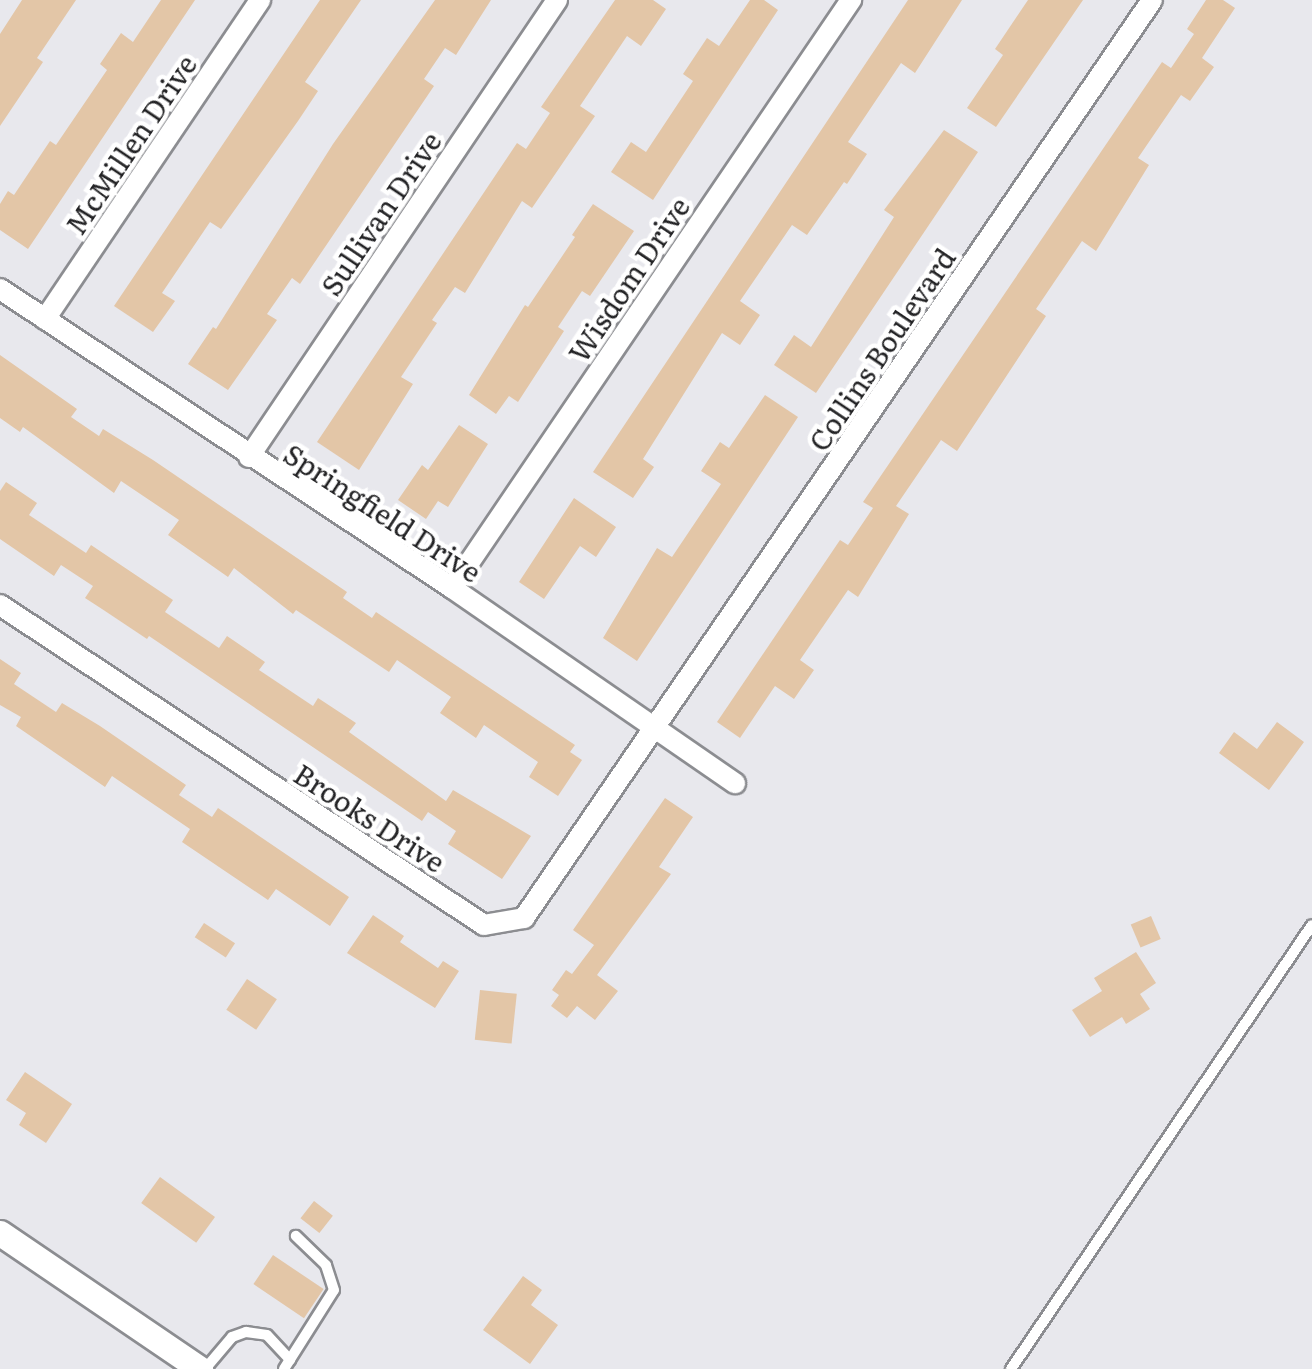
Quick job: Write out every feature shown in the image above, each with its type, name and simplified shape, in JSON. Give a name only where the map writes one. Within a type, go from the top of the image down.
[{"type":"street","name":"McMillen Drive","points":[[45,319],[260,0]]},
{"type":"street","name":"Sullivan Drive","points":[[249,456],[557,0]]},
{"type":"street","name":"Wisdom Drive","points":[[452,588],[851,0]]},
{"type":"street","name":"Collins Boulevard","points":[[655,728],[1152,0]]},
{"type":"street","name":"Springfield Drive","points":[[0,290],[452,588],[734,783]]},
{"type":"street","name":"Brooks Drive","points":[[0,605],[484,926],[524,918],[655,728]]},
{"type":"street","points":[[0,1234],[203,1369]]},
{"type":"lane","points":[[1011,1369],[1312,925]]},
{"type":"lane","points":[[203,1369],[232,1336],[246,1332],[267,1335],[287,1364],[334,1290],[326,1265],[296,1236]]},
{"type":"building","points":[[22,0],[76,0],[37,58],[43,62],[0,126],[0,34]]},
{"type":"building","points":[[161,0],[195,0],[28,249],[0,230],[0,204],[8,191],[14,195],[50,141],[56,145],[107,70],[100,64],[121,33],[133,42]]},
{"type":"building","points":[[320,0],[361,0],[305,82],[318,91],[298,121],[221,229],[210,222],[162,293],[175,301],[153,332],[114,306]]},
{"type":"building","points":[[435,0],[491,0],[456,55],[445,48],[424,79],[434,86],[300,284],[292,278],[267,314],[277,320],[228,390],[188,364],[213,327],[216,329],[333,144]]},
{"type":"building","points":[[615,0],[653,0],[666,9],[641,46],[627,36],[580,106],[595,116],[532,208],[522,201],[465,293],[455,287],[432,320],[437,323],[401,377],[413,384],[359,470],[317,442],[517,143],[526,149],[550,113],[541,107]]},
{"type":"building","points":[[750,0],[764,0],[778,10],[653,200],[611,172],[631,142],[646,152],[693,81],[683,74],[707,38],[719,46]]},
{"type":"building","points":[[908,0],[962,0],[915,73],[901,63],[848,142],[867,154],[847,184],[844,182],[807,235],[792,225],[740,301],[760,315],[740,345],[722,333],[643,459],[654,467],[633,498],[593,472]]},
{"type":"building","points":[[1028,0],[1083,0],[996,127],[967,108],[1003,55],[995,49]]},
{"type":"building","points":[[1206,0],[1223,0],[1235,8],[1202,58],[1214,67],[1190,101],[1181,95],[1138,158],[1149,165],[1096,251],[1082,241],[1036,309],[1046,316],[957,451],[941,440],[896,506],[909,514],[858,597],[848,590],[800,660],[814,670],[794,699],[775,686],[740,738],[717,722],[840,540],[848,545],[873,508],[863,502],[1162,62],[1171,68],[1194,34],[1187,29]]},
{"type":"building","points":[[944,130],[978,152],[816,393],[774,365],[794,335],[811,347],[894,217],[884,210]]},
{"type":"building","points":[[593,204],[634,231],[590,296],[582,291],[558,327],[564,331],[518,402],[509,396],[496,414],[469,395]]},
{"type":"building","points":[[0,355],[77,409],[71,417],[99,436],[103,429],[153,460],[347,592],[343,598],[372,618],[376,612],[575,745],[570,752],[582,760],[558,796],[529,777],[538,762],[484,725],[476,738],[440,713],[451,697],[397,660],[389,672],[296,610],[293,614],[234,568],[228,577],[168,535],[179,520],[121,481],[114,493],[23,427],[20,432],[0,418]]},
{"type":"building","points":[[765,395],[798,417],[637,661],[603,638],[657,548],[672,557],[721,484],[701,471],[720,442],[729,448]]},
{"type":"building","points":[[459,425],[488,444],[448,507],[438,501],[426,519],[398,500],[422,465],[428,470]]},
{"type":"building","points":[[6,482],[37,503],[29,515],[86,553],[91,545],[173,600],[165,612],[219,648],[227,636],[265,662],[259,670],[313,706],[318,698],[356,723],[349,732],[446,801],[453,790],[531,836],[502,879],[448,844],[456,831],[428,812],[422,821],[149,636],[147,639],[85,598],[93,586],[61,565],[54,576],[0,539],[0,491]]},
{"type":"building","points":[[574,498],[616,527],[596,557],[580,546],[544,599],[519,582]]},
{"type":"building","points":[[0,659],[21,673],[14,684],[56,712],[62,703],[100,726],[186,785],[179,795],[212,817],[218,808],[349,897],[330,926],[276,889],[268,900],[182,842],[190,829],[112,776],[105,787],[16,726],[21,717],[0,705]]},
{"type":"building","points":[[1277,722],[1304,742],[1269,790],[1219,753],[1234,732],[1257,749]]},
{"type":"building","points":[[665,798],[693,817],[659,867],[671,874],[597,975],[618,991],[595,1020],[577,1006],[567,1018],[551,1006],[559,995],[552,990],[566,970],[572,974],[594,945],[573,930]]},
{"type":"building","points":[[373,915],[404,936],[400,942],[438,968],[443,961],[459,971],[435,1008],[347,953]]},
{"type":"building","points":[[1151,916],[1161,939],[1141,948],[1131,925]]},
{"type":"building","points":[[204,923],[235,943],[226,957],[195,937]]},
{"type":"building","points":[[1136,952],[1156,983],[1140,994],[1150,1009],[1126,1024],[1122,1017],[1090,1037],[1072,1010],[1102,991],[1094,978]]},
{"type":"building","points":[[247,979],[277,999],[256,1030],[226,1010]]},
{"type":"building","points":[[480,990],[517,994],[512,1044],[475,1040]]},
{"type":"building","points":[[25,1072],[72,1104],[46,1143],[19,1125],[26,1113],[6,1100]]},
{"type":"building","points":[[160,1177],[215,1217],[196,1243],[141,1203]]},
{"type":"building","points":[[314,1201],[333,1216],[319,1233],[300,1218]]},
{"type":"building","points":[[273,1255],[324,1289],[304,1318],[253,1284]]},
{"type":"building","points":[[523,1276],[542,1290],[531,1305],[558,1325],[530,1364],[483,1330]]}]
